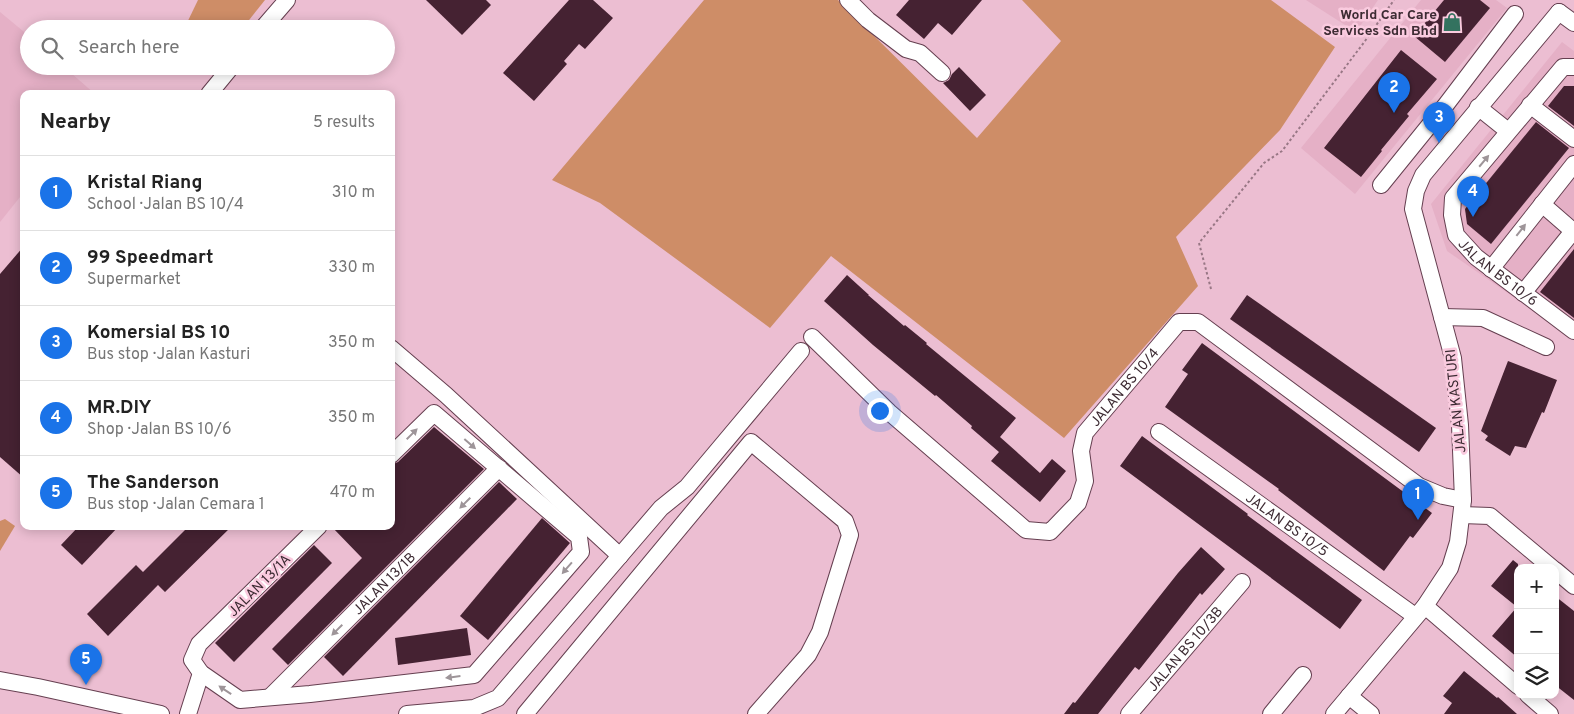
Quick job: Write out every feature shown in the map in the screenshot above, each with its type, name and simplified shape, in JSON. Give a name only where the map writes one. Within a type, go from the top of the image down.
[{"type":"street","points":[[270,20],[287,0]]},
{"type":"street","points":[[848,0],[868,20],[906,49],[920,53],[942,73]]},
{"type":"street","points":[[1559,6],[1574,23]]},
{"type":"street","name":"JALAN KASTURI","points":[[1345,707],[1420,611],[1450,568],[1458,542],[1463,508],[1460,425],[1453,358],[1413,209],[1416,191],[1422,175],[1467,122],[1559,6]]},
{"type":"street","points":[[1381,184],[1445,106],[1515,14]]},
{"type":"street","name":"JALAN BS 10/6","points":[[1574,67],[1563,68],[1453,198],[1452,215],[1456,235],[1476,257],[1574,331]]},
{"type":"street","points":[[212,90],[225,75]]},
{"type":"street","points":[[1530,105],[1574,139]]},
{"type":"street","points":[[1445,106],[1467,122]]},
{"type":"street","points":[[1478,107],[1508,132]]},
{"type":"street","points":[[1491,269],[1574,164]]},
{"type":"street","points":[[1523,293],[1574,231],[1542,204]]},
{"type":"street","points":[[1442,317],[1483,318],[1546,347]]},
{"type":"street","name":"JALAN BS 10/4","points":[[812,338],[889,412],[1026,530],[1050,532],[1078,503],[1086,481],[1081,451],[1085,433],[1179,322],[1198,322],[1419,486],[1443,496],[1463,508]]},
{"type":"street","points":[[395,351],[446,395],[620,556]]},
{"type":"street","points":[[407,714],[474,708],[498,698],[661,508],[687,487],[801,351]]},
{"type":"street","points":[[188,714],[201,673],[240,700],[474,675],[581,552],[579,537],[436,414],[432,414],[395,451]]},
{"type":"street","name":"JALAN BS 10/5","points":[[1159,432],[1420,611],[1514,683]]},
{"type":"street","points":[[525,714],[752,442],[845,521],[850,535],[820,632],[808,655],[756,714]]},
{"type":"street","name":"JALAN 13/1B","points":[[270,697],[499,468]]},
{"type":"street","points":[[1463,508],[1490,516],[1547,564]]},
{"type":"street","name":"JALAN 13/1A","points":[[201,673],[192,660],[199,644],[314,530]]},
{"type":"street","points":[[1559,573],[1574,586]]},
{"type":"street","name":"JALAN BS 10/3B","points":[[1129,714],[1242,582]]},
{"type":"street","points":[[1271,714],[1303,675]]},
{"type":"street","points":[[0,680],[160,714]]},
{"type":"street","points":[[1533,699],[1550,714]]},
{"type":"street","points":[[1345,707],[1371,714]]},
{"type":"path","points":[[1211,289],[1199,243],[1264,164],[1282,151],[1394,0]]},
{"type":"shaded area","points":[[198,0],[265,0],[249,20],[188,20]]},
{"type":"shaded area","points":[[704,0],[838,0],[977,138],[1061,41],[1022,0],[1271,0],[1335,47],[1280,130],[1176,237],[1198,286],[1064,438],[831,256],[770,328],[600,203],[552,180]]},
{"type":"shaded area","points":[[1306,0],[1378,0],[1356,32]]},
{"type":"shaded area","points":[[1421,0],[1496,0],[1507,8],[1355,194],[1301,148]]},
{"type":"shaded area","points":[[0,12],[20,29],[20,75],[73,75],[90,90],[20,90],[20,197],[0,222]]},
{"type":"shaded area","points":[[1562,42],[1574,51],[1574,339],[1447,251],[1431,204]]},
{"type":"shaded area","points":[[5,519],[15,526],[0,551],[0,521]]},
{"type":"building","points":[[426,0],[486,0],[491,5],[462,35]]},
{"type":"building","points":[[569,0],[593,0],[613,18],[585,49],[579,44],[564,61],[567,64],[534,101],[503,73]]},
{"type":"building","points":[[909,0],[982,0],[952,35],[938,23],[924,39],[896,15]]},
{"type":"building","name":"World Car Care Services Sdn Bhd","points":[[1444,0],[1480,0],[1490,8],[1445,62],[1414,36]]},
{"type":"building","points":[[1401,50],[1437,79],[1407,114],[1409,116],[1361,177],[1324,148]]},
{"type":"building","points":[[959,67],[986,95],[970,111],[943,83],[949,80]]},
{"type":"building","points":[[1564,86],[1574,86],[1574,126],[1548,106]]},
{"type":"building","points":[[1536,122],[1569,148],[1491,244],[1467,224],[1465,209]]},
{"type":"building","points":[[1574,249],[1574,318],[1540,292]]},
{"type":"building","points":[[20,251],[20,474],[0,457],[0,274]]},
{"type":"building","points":[[847,275],[904,326],[1016,418],[1000,437],[1040,473],[1052,459],[1066,471],[1040,502],[991,461],[999,452],[971,428],[972,426],[873,345],[824,301]]},
{"type":"building","points":[[1247,295],[1436,428],[1419,452],[1230,319]]},
{"type":"building","points":[[1202,343],[1432,513],[1413,538],[1410,536],[1384,571],[1279,489],[1165,407],[1188,374],[1182,370]]},
{"type":"building","points":[[1508,361],[1557,380],[1544,413],[1542,412],[1526,448],[1515,446],[1510,456],[1485,440],[1488,436],[1481,431]]},
{"type":"building","points":[[434,427],[484,469],[288,665],[272,649],[362,558],[335,530],[395,530],[395,463]]},
{"type":"building","points":[[1142,436],[1362,600],[1340,629],[1120,466]]},
{"type":"building","points":[[499,482],[517,499],[343,676],[324,657]]},
{"type":"building","points":[[542,518],[570,543],[488,640],[460,616]]},
{"type":"building","points":[[75,530],[115,530],[82,565],[61,545]]},
{"type":"building","points":[[185,530],[228,530],[165,592],[158,585],[108,636],[87,614],[136,565],[143,572]]},
{"type":"building","points":[[314,545],[332,563],[234,662],[215,643]]},
{"type":"building","points":[[1201,547],[1225,569],[1202,595],[1200,593],[1139,670],[1135,667],[1098,714],[1064,714],[1073,702],[1075,703],[1178,573]]},
{"type":"building","points":[[1513,560],[1518,564],[1514,564],[1514,605],[1491,586]]},
{"type":"building","points":[[1559,599],[1574,611],[1574,700],[1559,688]]},
{"type":"building","points":[[1514,610],[1514,655],[1492,636]]},
{"type":"building","points":[[467,628],[471,655],[398,665],[395,638]]},
{"type":"building","points":[[1464,671],[1517,714],[1444,714],[1452,703],[1443,696]]},
{"type":"place","name":"World Car Care Services Sdn Bhd","points":[[1452,22]]},
{"type":"place","name":"99 Speedmart","points":[[1394,113]]},
{"type":"place","name":"Komersial BS 10","points":[[1439,143]]},
{"type":"place","name":"MR.DIY","points":[[1473,217]]},
{"type":"place","name":"Kristal Riang","points":[[1418,520]]},
{"type":"place","name":"The Sanderson","points":[[86,685]]}]
